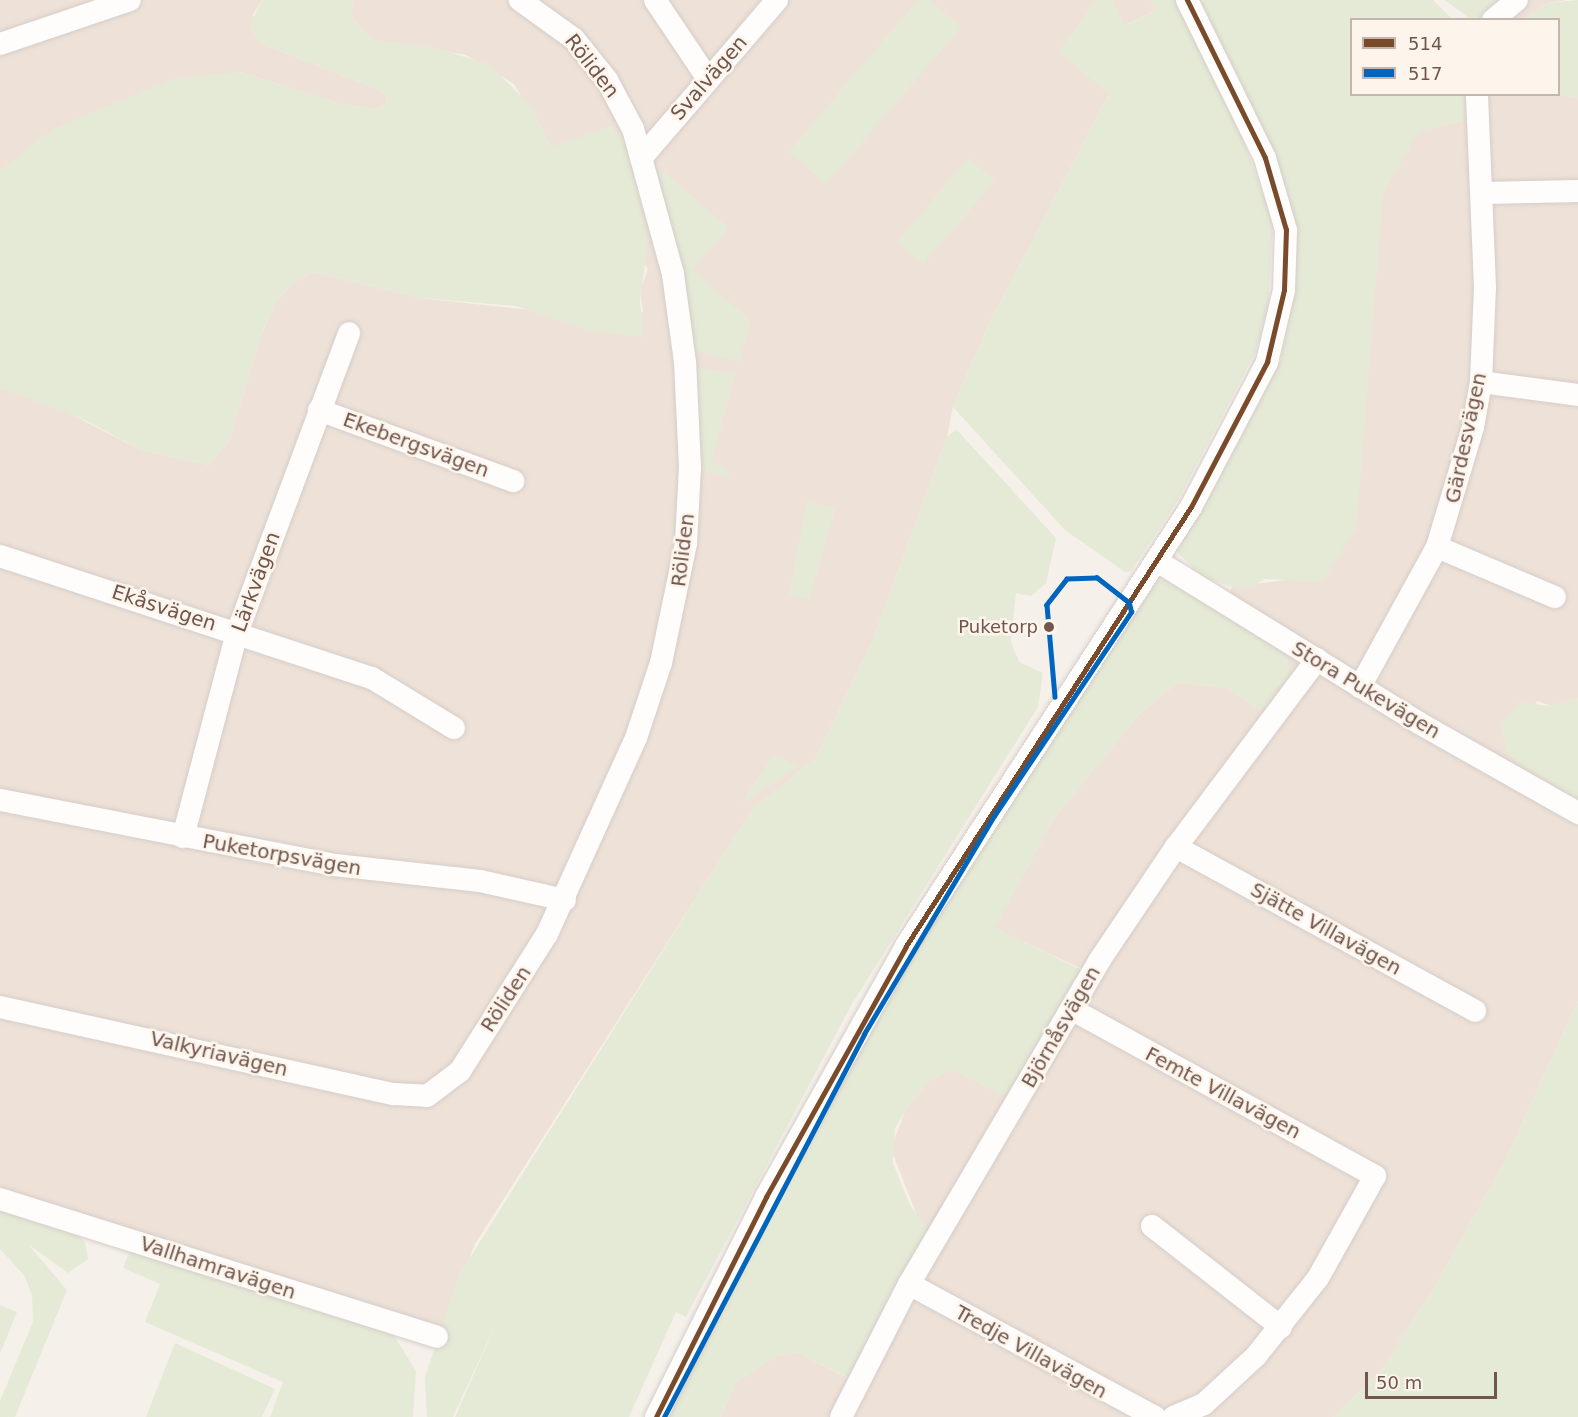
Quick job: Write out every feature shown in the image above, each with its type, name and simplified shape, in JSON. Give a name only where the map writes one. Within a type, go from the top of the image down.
[{"type":"street","points":[[0,44],[130,0]]},
{"type":"street","name":"Röliden","points":[[437,1092],[460,1071],[565,900],[636,738],[672,626],[686,543],[690,467],[685,362],[673,274],[642,157],[627,115],[592,60],[559,25],[520,0]]},
{"type":"street","points":[[655,0],[708,79]]},
{"type":"street","name":"Svalvägen","points":[[642,157],[777,0]]},
{"type":"street","points":[[656,1417],[766,1197],[906,946],[1056,707],[1157,561],[1220,458],[1263,372],[1279,327],[1286,265],[1286,230],[1265,158],[1187,0]]},
{"type":"street","points":[[1494,18],[1517,0]]},
{"type":"street","name":"Gärdesvägen","points":[[1360,687],[1437,547],[1463,469],[1481,382],[1483,193],[1477,96]]},
{"type":"street","points":[[1483,193],[1578,191]]},
{"type":"street","name":"Lärkvägen","points":[[183,837],[237,633],[349,333]]},
{"type":"street","points":[[1481,382],[1578,395]]},
{"type":"street","name":"Ekebergsvägen","points":[[319,410],[513,481]]},
{"type":"street","points":[[1437,547],[1556,597]]},
{"type":"street","name":"Ekåsvägen","points":[[0,556],[372,678],[454,728]]},
{"type":"street","name":"Stora Pukevägen","points":[[1157,561],[1360,687],[1578,813]]},
{"type":"street","name":"Björnåsvägen","points":[[841,1417],[909,1284],[1071,1009],[1176,847],[1317,659]]},
{"type":"street","name":"Puketorpsvägen","points":[[0,800],[335,866],[480,881],[565,900]]},
{"type":"street","name":"Sjätte Villavägen","points":[[1176,847],[1475,1011]]},
{"type":"street","name":"Valkyriavägen","points":[[0,1007],[394,1094],[437,1092]]},
{"type":"street","name":"Femte Villavägen","points":[[1071,1009],[1375,1176],[1323,1269],[1281,1327]]},
{"type":"street","name":"Vallhamravägen","points":[[0,1199],[437,1337]]},
{"type":"street","points":[[1152,1226],[1281,1327],[1223,1389],[1174,1417]]},
{"type":"street","name":"Tredje Villavägen","points":[[909,1284],[1155,1417]]},
{"type":"shaded area","points":[[0,0],[262,0],[253,15],[260,43],[375,88],[385,95],[387,104],[375,109],[340,104],[240,72],[199,78],[0,171]]},
{"type":"shaded area","points":[[354,0],[1096,0],[1109,94],[989,324],[953,407],[947,437],[873,640],[816,758],[752,810],[475,1244],[442,1326],[0,1191],[0,387],[57,407],[141,450],[209,465],[229,441],[261,335],[276,302],[294,282],[314,272],[420,298],[532,310],[643,312],[640,291],[648,269],[551,147],[514,84],[466,55],[371,40],[350,15]]},
{"type":"shaded area","points":[[1112,0],[1151,0],[1156,10],[1124,26]]},
{"type":"shaded area","points":[[1503,0],[1568,0],[1547,3],[1527,18],[1485,18]]},
{"type":"shaded area","points":[[1560,94],[1578,98],[1578,698],[1551,706],[1537,701],[1508,755],[1578,799],[1578,1001],[1505,1161],[1436,1285],[1381,1371],[1333,1417],[720,1417],[736,1382],[778,1355],[797,1352],[846,1377],[919,1221],[891,1149],[905,1111],[928,1081],[952,1069],[1008,1098],[1082,969],[994,928],[1054,818],[1139,714],[1178,682],[1226,688],[1262,710],[1220,613],[1232,587],[1308,577],[1383,193],[1418,132],[1464,120],[1464,96]]},
{"type":"green space","points":[[262,0],[354,0],[350,15],[371,40],[436,48],[490,65],[530,105],[551,147],[612,126],[626,141],[648,244],[640,299],[643,337],[591,331],[516,306],[420,298],[314,272],[294,282],[276,302],[261,335],[229,441],[209,465],[141,450],[85,420],[0,387],[0,171],[53,129],[174,79],[240,72],[340,104],[375,109],[387,104],[385,95],[375,88],[260,43],[249,27]]},
{"type":"green space","points":[[918,0],[929,0],[961,27],[826,184],[789,152]]},
{"type":"green space","points":[[1096,0],[1112,0],[1125,26],[1156,10],[1151,0],[1176,0],[1236,121],[1273,221],[1268,310],[1255,353],[1178,500],[1131,571],[1125,572],[1065,530],[953,407],[989,324],[1109,94],[1059,52]]},
{"type":"green space","points":[[1198,0],[1433,0],[1451,18],[1350,18],[1350,96],[1464,96],[1464,120],[1418,132],[1383,193],[1356,529],[1322,582],[1264,579],[1252,587],[1232,587],[1203,577],[1177,552],[1281,360],[1296,274],[1287,191]]},
{"type":"green space","points":[[1445,0],[1503,0],[1485,18],[1469,18]]},
{"type":"green space","points":[[1578,0],[1578,98],[1560,94],[1560,18],[1527,18],[1547,3]]},
{"type":"green space","points":[[968,158],[995,181],[923,264],[897,242]]},
{"type":"green space","points":[[661,170],[729,228],[692,270],[750,320],[740,361],[692,350],[656,175]]},
{"type":"green space","points":[[702,368],[735,375],[711,463],[723,467],[731,478],[699,469],[694,377]]},
{"type":"green space","points":[[956,429],[1056,538],[1046,583],[1031,596],[1016,593],[1011,642],[1019,662],[1043,673],[1038,707],[852,1004],[686,1317],[676,1312],[629,1417],[455,1417],[498,1319],[453,1417],[427,1417],[425,1377],[459,1275],[752,809],[816,758],[873,640],[947,437]]},
{"type":"green space","points":[[807,501],[835,509],[809,599],[789,594]]},
{"type":"green space","points":[[1157,580],[1165,580],[1288,653],[1289,676],[1262,710],[1226,688],[1178,682],[1139,714],[1054,818],[995,928],[1082,970],[1008,1099],[952,1069],[928,1081],[895,1128],[893,1163],[910,1205],[930,1233],[847,1377],[797,1352],[778,1355],[736,1382],[720,1417],[662,1417],[888,984]]},
{"type":"green space","points":[[1578,698],[1578,799],[1507,755],[1501,728],[1519,702],[1551,706]]},
{"type":"green space","points":[[773,755],[799,766],[741,804]]},
{"type":"green space","points":[[1578,1001],[1578,1417],[1333,1417],[1381,1371],[1436,1285],[1505,1161]]},
{"type":"green space","points":[[0,1209],[72,1228],[85,1243],[88,1259],[68,1273],[29,1245],[67,1290],[15,1417],[0,1417],[0,1401],[33,1322],[32,1295],[24,1275],[0,1249]]},
{"type":"green space","points":[[130,1250],[390,1329],[416,1371],[413,1417],[270,1417],[283,1382],[145,1322],[160,1284],[123,1268]]},
{"type":"green space","points":[[0,1305],[17,1312],[0,1354]]},
{"type":"green space","points":[[175,1343],[275,1389],[262,1417],[146,1417]]},
{"type":"transit line","name":"514","points":[[656,1417],[766,1197],[906,946],[1191,507],[1267,362],[1284,290],[1286,230],[1265,158],[1187,0]]},
{"type":"transit line","name":"517","points":[[664,1417],[864,1034],[994,816],[1131,612],[1129,603],[1097,578],[1067,579],[1047,605],[1055,697]]},
{"type":"place","name":"Puketorp","points":[[1049,627]]}]
